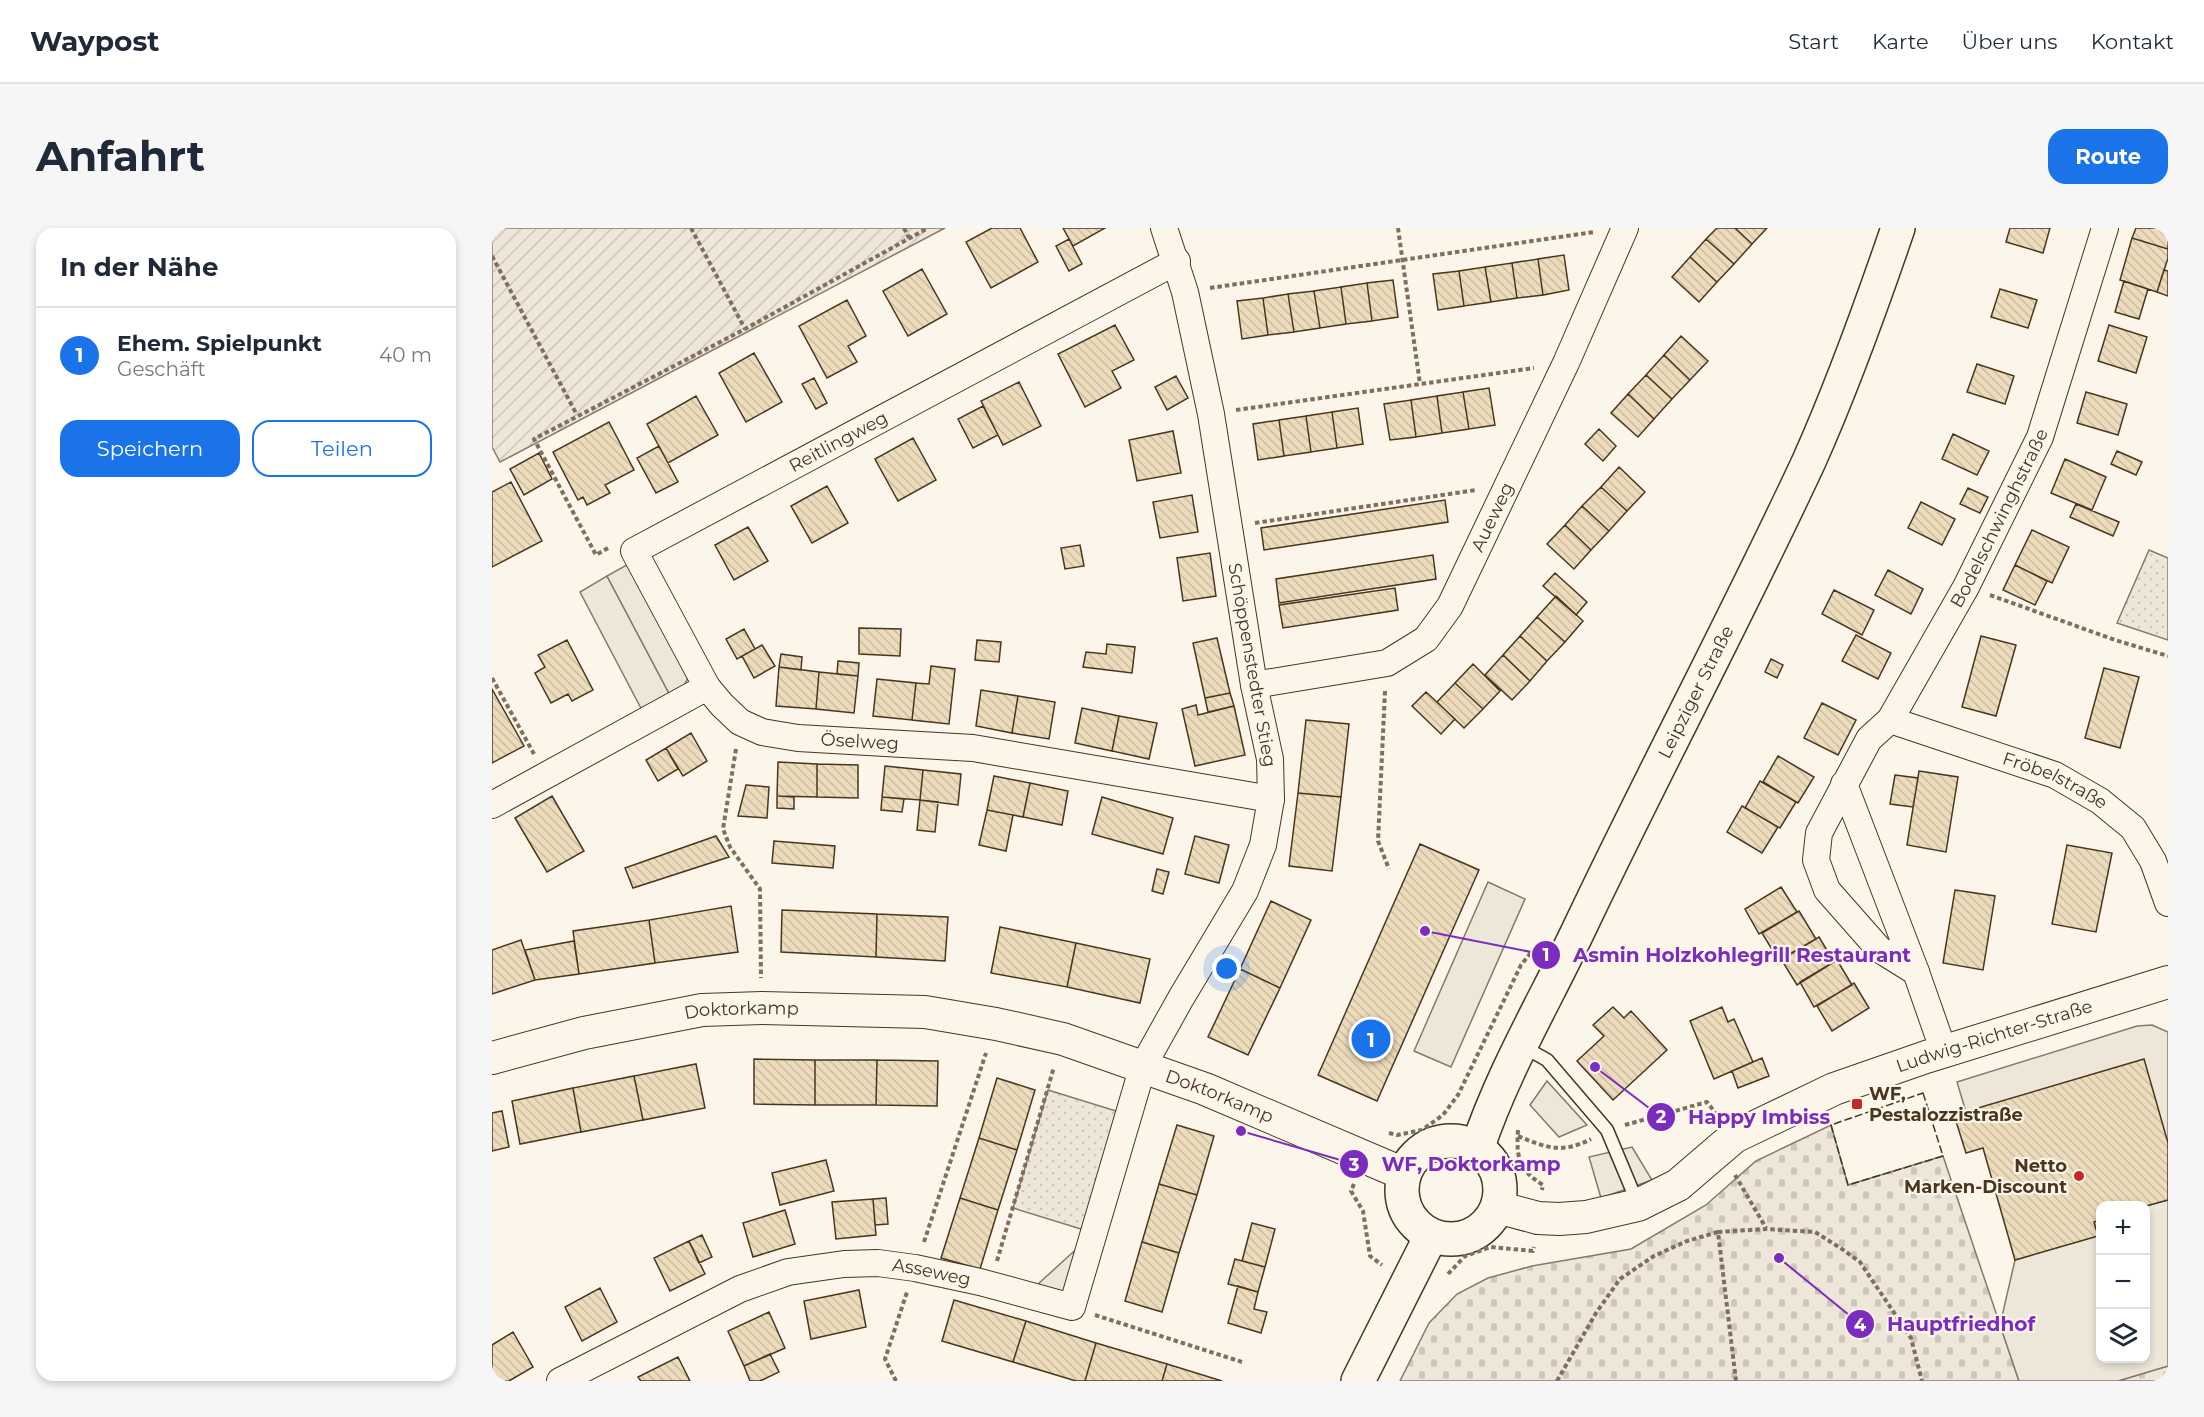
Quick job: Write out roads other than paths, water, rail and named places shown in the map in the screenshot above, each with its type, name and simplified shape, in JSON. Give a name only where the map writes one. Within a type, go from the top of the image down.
[{"type":"main road","name":"Leipziger Straße","points":[[1477,1149],[1490,1110],[1602,879],[1708,671],[1809,459],[1861,337],[1898,228]]},
{"type":"main road","points":[[1456,1142],[1477,1149],[1492,1164],[1497,1174],[1500,1185],[1497,1208],[1484,1227],[1475,1233],[1453,1240],[1431,1236],[1416,1225],[1405,1210],[1401,1186],[1404,1174],[1411,1161],[1421,1151],[1434,1144],[1456,1142]]},
{"type":"main road","points":[[1358,1381],[1431,1236]]},
{"type":"street","name":"Schöppenstedter Stieg","points":[[1143,1066],[1245,891],[1263,845],[1271,799],[1270,759],[1254,685],[1211,414],[1185,292],[1177,261],[1164,228]]},
{"type":"street","name":"Aueweg","points":[[1254,685],[1387,663],[1426,639],[1450,606],[1566,363],[1625,228]]},
{"type":"street","name":"Bodelschwinghstraße","points":[[1916,972],[1879,949],[1827,890],[1816,860],[1819,833],[1869,739],[1890,720],[1966,586],[2040,437],[2105,228]]},
{"type":"street","name":"Reitlingweg","points":[[707,687],[634,551],[1177,261]]},
{"type":"street","name":"Öselweg","points":[[707,687],[740,722],[762,732],[798,738],[973,748],[1271,799]]},
{"type":"street","points":[[492,805],[707,687]]},
{"type":"street","name":"Fröbelstraße","points":[[1890,720],[2055,775],[2100,801],[2133,828],[2153,861],[2168,903]]},
{"type":"street","points":[[1844,784],[1944,1052]]},
{"type":"street","name":"Ludwig-Richter-Straße","points":[[1497,1208],[1538,1218],[1586,1217],[1638,1205],[1678,1185],[1726,1143],[1834,1089],[2168,982]]},
{"type":"street","name":"Doktorkamp","points":[[492,1058],[584,1033],[702,1010],[762,1008],[925,1012],[996,1024],[1062,1039],[1143,1066],[1216,1094],[1404,1174]]},
{"type":"street","name":"Asseweg","points":[[560,1381],[740,1288],[788,1272],[844,1264],[878,1263],[915,1268],[990,1285],[1072,1307],[1143,1066]]},
{"type":"lane","points":[[1521,1046],[1547,1060],[1607,1131],[1638,1205]]},
{"type":"place","name":"Asmin Holzkohlegrill Restaurant","points":[[1425,931]]},
{"type":"place","name":"Ehem. Spielpunkt","points":[[1371,1039]]},
{"type":"place","name":"Happy Imbiss","points":[[1595,1067]]},
{"type":"place","name":"WF, Pestalozzistraße","points":[[1857,1104]]},
{"type":"place","name":"WF, Doktorkamp","points":[[1241,1131]]},
{"type":"place","name":"Netto Marken-Discount","points":[[2079,1176]]},
{"type":"place","name":"Hauptfriedhof","points":[[1779,1258]]}]
